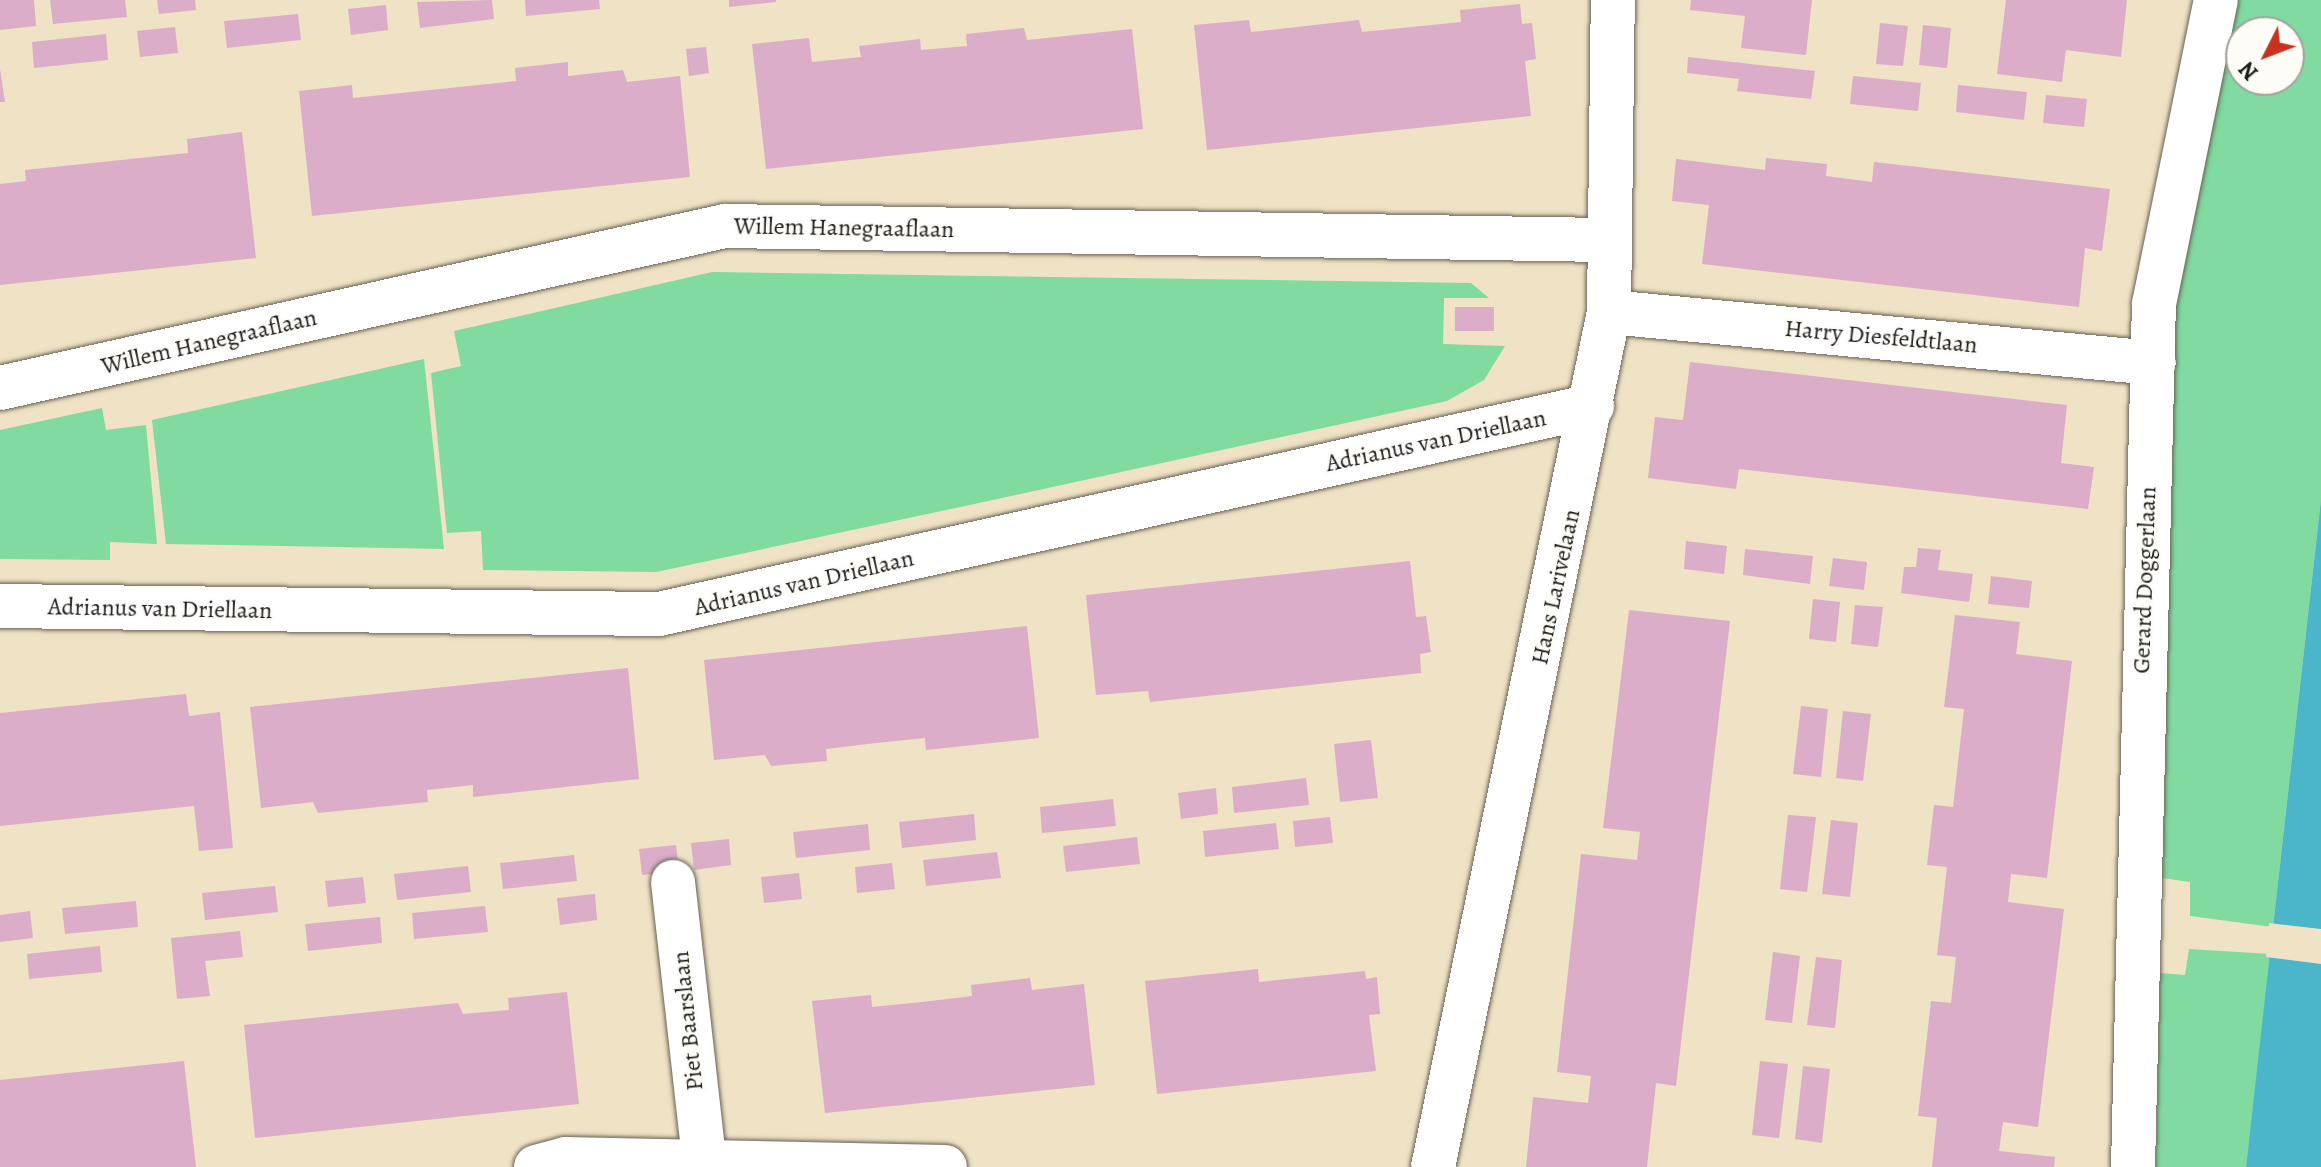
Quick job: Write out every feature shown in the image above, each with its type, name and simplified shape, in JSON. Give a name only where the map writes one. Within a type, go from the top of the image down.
[{"type":"street","name":"Hans Larivelaan","points":[[1433,1167],[1609,312],[1613,0]]},
{"type":"street","name":"Gerard Doggerlaan","points":[[2133,1167],[2154,304],[2216,0]]},
{"type":"street","name":"Willem Hanegraaflaan","points":[[0,388],[725,226],[1609,240]]},
{"type":"street","name":"Harry Diesfeldtlaan","points":[[1609,312],[2154,363]]},
{"type":"street","name":"Adrianus van Driellaan","points":[[0,606],[659,614],[1592,406]]},
{"type":"street","name":"Piet Baarslaan","points":[[673,882],[704,1160]]},
{"type":"street","points":[[536,1167],[565,1159],[945,1167]]},
{"type":"green space","points":[[2238,0],[2321,0],[2321,499],[2273,927],[2190,916],[2190,882],[2162,878],[2176,306],[2225,64],[2225,96],[2305,96],[2305,16],[2235,16]]},
{"type":"green space","points":[[712,272],[1471,283],[1489,298],[1444,298],[1443,344],[1505,346],[1484,380],[1447,401],[656,572],[483,570],[481,531],[447,533],[431,373],[461,366],[454,331]]},
{"type":"green space","points":[[424,359],[444,549],[166,544],[152,420]]},
{"type":"green space","points":[[102,408],[106,430],[146,425],[157,544],[110,542],[110,560],[0,559],[0,430]]},
{"type":"green space","points":[[2189,949],[2271,954],[2246,1167],[2156,1167],[2160,973],[2185,975]]},
{"type":"water","points":[[2321,499],[2321,1167],[2246,1167],[2273,927]]},
{"type":"pier","points":[[2269,923],[2321,929],[2321,964],[2266,957]]},
{"type":"building","points":[[0,0],[34,0],[36,26],[0,30]]},
{"type":"building","points":[[50,0],[125,0],[127,17],[53,24]]},
{"type":"building","points":[[157,0],[195,0],[196,10],[159,14]]},
{"type":"building","points":[[492,0],[494,19],[420,28],[417,2]]},
{"type":"building","points":[[525,0],[599,0],[600,9],[526,16]]},
{"type":"building","points":[[729,0],[776,0],[776,2],[729,7]]},
{"type":"building","points":[[1691,0],[1812,0],[1806,55],[1741,48],[1745,16],[1690,10]]},
{"type":"building","points":[[2006,0],[2127,0],[2121,57],[2066,50],[2062,82],[1997,74]]},
{"type":"building","points":[[1520,4],[1522,24],[1532,23],[1536,59],[1525,61],[1531,116],[1207,150],[1194,25],[1249,20],[1251,32],[1359,20],[1362,32],[1461,22],[1460,10]]},
{"type":"building","points":[[386,5],[388,30],[351,35],[348,9]]},
{"type":"building","points":[[298,14],[301,40],[227,48],[224,21]]},
{"type":"building","points":[[1880,23],[1908,26],[1903,66],[1876,64]]},
{"type":"building","points":[[1923,25],[1951,28],[1947,68],[1919,65]]},
{"type":"building","points":[[175,27],[178,53],[140,57],[137,31]]},
{"type":"building","points":[[1024,28],[1027,40],[1132,29],[1143,129],[766,169],[752,44],[809,38],[812,62],[861,57],[859,46],[920,39],[921,50],[967,46],[966,34]]},
{"type":"building","points":[[106,34],[108,60],[34,68],[32,42]]},
{"type":"building","points":[[706,47],[709,73],[689,76],[686,49]]},
{"type":"building","points":[[1688,57],[1815,71],[1811,99],[1737,91],[1739,79],[1687,73]]},
{"type":"building","points":[[568,62],[568,76],[623,70],[627,82],[680,76],[690,177],[312,216],[299,91],[352,85],[353,98],[516,81],[515,68]]},
{"type":"building","points":[[0,69],[5,102],[0,102]]},
{"type":"building","points":[[1853,76],[1921,83],[1918,111],[1850,104]]},
{"type":"building","points":[[1958,85],[2027,92],[2024,120],[1956,112]]},
{"type":"building","points":[[2046,95],[2087,99],[2084,127],[2043,123]]},
{"type":"building","points":[[242,132],[256,258],[0,285],[0,184],[26,181],[25,170],[188,153],[187,139]]},
{"type":"building","points":[[1766,158],[1827,164],[1826,176],[1872,182],[1874,162],[2110,189],[2102,251],[2085,248],[2079,307],[1702,264],[1709,205],[1672,201],[1676,159],[1765,170]]},
{"type":"building","points":[[1455,307],[1494,307],[1494,331],[1455,331]]},
{"type":"building","points":[[1690,362],[2067,405],[2061,463],[2094,467],[2088,509],[1739,469],[1736,489],[1648,478],[1655,417],[1683,420]]},
{"type":"building","points":[[1686,541],[1727,546],[1724,574],[1684,569]]},
{"type":"building","points":[[1918,548],[1941,550],[1938,570],[1973,574],[1969,602],[1901,593],[1904,567],[1916,567]]},
{"type":"building","points":[[1745,549],[1813,556],[1810,584],[1743,575]]},
{"type":"building","points":[[1833,558],[1867,562],[1864,590],[1829,586]]},
{"type":"building","points":[[1410,561],[1416,617],[1426,616],[1431,652],[1420,654],[1421,673],[1150,702],[1148,691],[1096,695],[1086,595]]},
{"type":"building","points":[[1991,576],[2032,581],[2029,608],[1988,604]]},
{"type":"building","points":[[1813,599],[1840,602],[1836,642],[1809,639]]},
{"type":"building","points":[[1855,605],[1883,607],[1878,647],[1851,644]]},
{"type":"building","points":[[1629,610],[1730,621],[1676,1086],[1656,1083],[1647,1167],[1526,1167],[1533,1097],[1588,1103],[1591,1076],[1557,1072],[1581,854],[1637,860],[1640,832],[1603,828]]},
{"type":"building","points":[[1955,615],[2020,622],[2016,654],[2072,661],[2047,878],[2011,874],[2008,902],[2064,909],[2038,1127],[2003,1122],[1999,1151],[2055,1157],[2054,1167],[1932,1167],[1937,1118],[1918,1116],[1931,1001],[1951,1003],[1956,957],[1937,955],[1947,867],[1927,865],[1934,805],[1953,807],[1964,709],[1944,707]]},
{"type":"building","points":[[1027,626],[1039,738],[926,750],[925,738],[876,743],[826,749],[827,761],[771,766],[765,755],[714,760],[704,660]]},
{"type":"building","points":[[628,668],[639,779],[473,797],[473,785],[427,790],[428,802],[318,813],[313,802],[261,808],[250,707]]},
{"type":"building","points":[[186,694],[189,716],[220,712],[233,848],[199,851],[194,806],[0,826],[0,713]]},
{"type":"building","points":[[1801,706],[1828,709],[1821,777],[1793,774]]},
{"type":"building","points":[[1843,711],[1871,714],[1863,781],[1836,778]]},
{"type":"building","points":[[1371,740],[1378,798],[1340,802],[1334,744]]},
{"type":"building","points":[[1306,778],[1309,805],[1234,813],[1232,787]]},
{"type":"building","points":[[1216,788],[1218,814],[1181,819],[1178,793]]},
{"type":"building","points":[[1113,799],[1116,826],[1042,833],[1040,807]]},
{"type":"building","points":[[974,814],[976,840],[902,848],[899,822]]},
{"type":"building","points":[[1788,815],[1816,817],[1807,892],[1780,889]]},
{"type":"building","points":[[1330,817],[1333,843],[1295,847],[1293,821]]},
{"type":"building","points":[[1831,820],[1858,823],[1850,897],[1822,894]]},
{"type":"building","points":[[1276,823],[1279,849],[1205,857],[1203,831]]},
{"type":"building","points":[[868,824],[870,850],[796,858],[793,832]]},
{"type":"building","points":[[1137,837],[1140,864],[1066,872],[1063,846]]},
{"type":"building","points":[[729,839],[731,865],[694,870],[691,843]]},
{"type":"building","points":[[676,845],[679,871],[642,875],[639,849]]},
{"type":"building","points":[[997,852],[1001,878],[926,886],[923,860]]},
{"type":"building","points":[[574,855],[577,881],[503,889],[500,863]]},
{"type":"building","points":[[892,863],[895,889],[857,893],[855,867]]},
{"type":"building","points":[[468,866],[471,892],[397,900],[394,874]]},
{"type":"building","points":[[799,873],[802,899],[764,903],[761,877]]},
{"type":"building","points":[[363,877],[366,903],[328,907],[325,881]]},
{"type":"building","points":[[275,886],[278,912],[205,920],[202,893]]},
{"type":"building","points":[[595,894],[597,920],[560,925],[557,898]]},
{"type":"building","points":[[136,901],[138,927],[65,934],[62,908]]},
{"type":"building","points":[[485,906],[488,932],[414,939],[412,913]]},
{"type":"building","points":[[30,911],[33,938],[0,942],[0,915]]},
{"type":"building","points":[[380,917],[382,943],[308,951],[305,924]]},
{"type":"building","points":[[240,931],[243,957],[205,961],[210,996],[177,999],[171,938]]},
{"type":"building","points":[[100,946],[102,972],[29,979],[27,954]]},
{"type":"building","points":[[1773,952],[1800,956],[1792,1023],[1765,1020]]},
{"type":"building","points":[[1816,957],[1842,960],[1835,1028],[1807,1025]]},
{"type":"building","points":[[1258,969],[1259,982],[1365,971],[1366,979],[1377,977],[1380,1014],[1369,1015],[1376,1071],[1157,1094],[1145,981]]},
{"type":"building","points":[[1030,978],[1032,990],[1084,984],[1095,1085],[825,1113],[812,1001],[871,995],[872,1007],[922,1002],[972,996],[971,985]]},
{"type":"building","points":[[567,992],[579,1104],[255,1138],[244,1025],[458,1003],[463,1014],[509,1010],[508,998]]},
{"type":"building","points":[[184,1061],[196,1167],[0,1167],[0,1080]]},
{"type":"building","points":[[1760,1061],[1788,1064],[1779,1138],[1752,1135]]},
{"type":"building","points":[[1803,1066],[1830,1069],[1822,1143],[1795,1139]]}]
